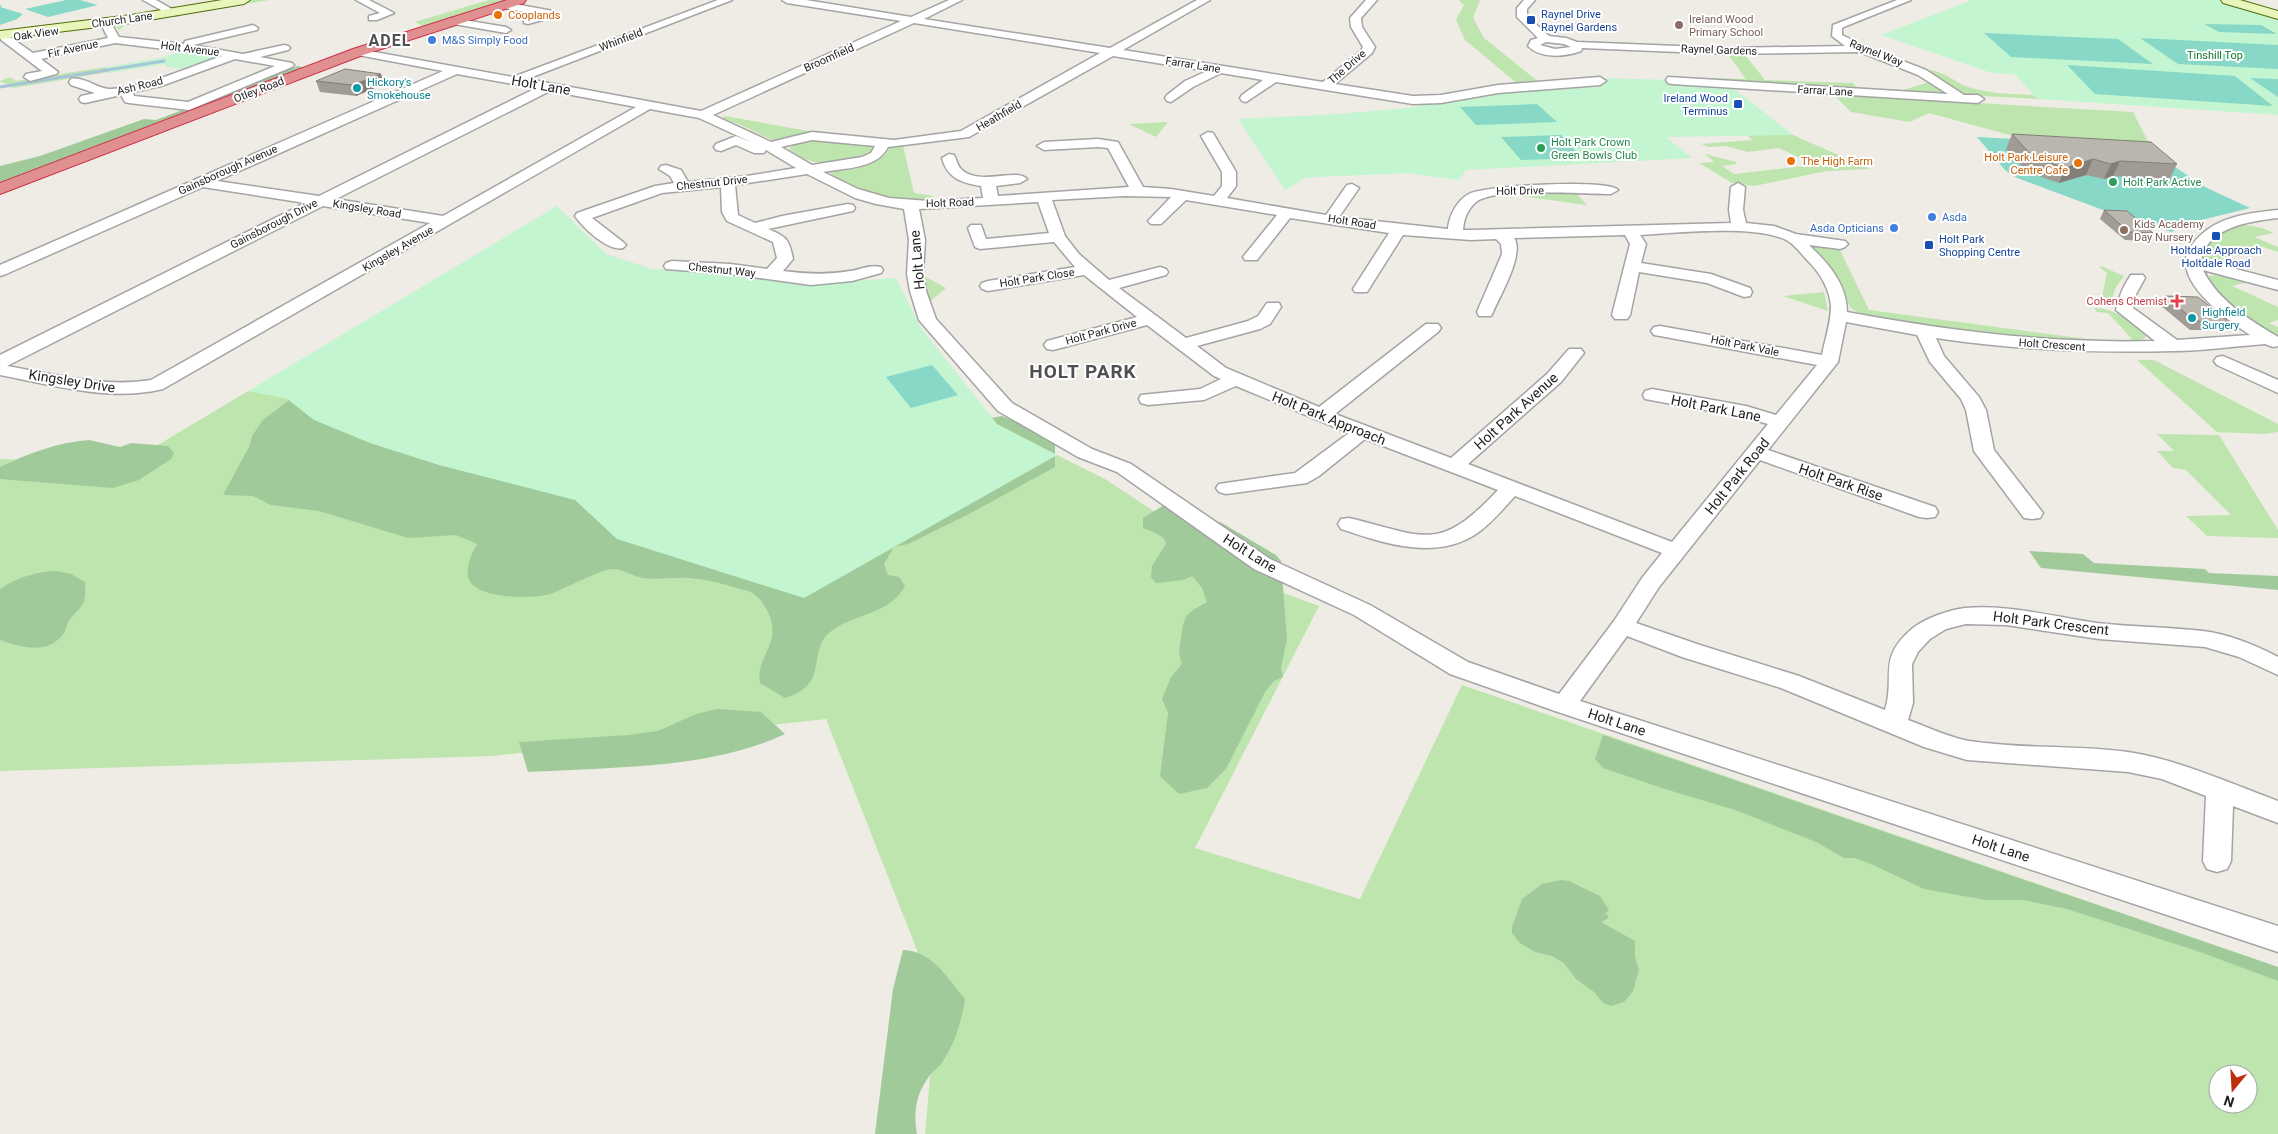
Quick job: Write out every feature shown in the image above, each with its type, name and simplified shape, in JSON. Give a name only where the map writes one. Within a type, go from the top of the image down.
[{"type":"highway","name":"Otley Road","points":[[0,189],[358,52],[520,0]]},
{"type":"street","points":[[148,0],[174,13]]},
{"type":"street","name":"Church Lane","points":[[2,38],[174,13],[244,0]]},
{"type":"street","points":[[361,0],[389,13],[373,18]]},
{"type":"street","name":"Whinfield","points":[[515,80],[727,0]]},
{"type":"street","name":"Farrar Lane","points":[[786,0],[1413,100],[1442,99],[1498,89],[1600,81],[1589,72]]},
{"type":"street","name":"Broomfield","points":[[702,116],[957,0]]},
{"type":"street","name":"Heathfield","points":[[769,161],[812,136],[883,144],[956,136],[971,132],[1109,52],[1205,0]]},
{"type":"street","name":"The Drive","points":[[1324,86],[1366,53],[1369,47],[1354,21],[1357,13],[1372,0]]},
{"type":"street","points":[[1530,0],[1522,8],[1522,18],[1546,40]]},
{"type":"street","name":"Raynel Way","points":[[1906,0],[1837,27],[1837,36],[1862,49],[1928,74],[1947,86],[1960,98]]},
{"type":"street","points":[[2227,0],[2278,15]]},
{"type":"street","points":[[1875,2],[1891,5]]},
{"type":"street","points":[[504,5],[553,14],[528,22]]},
{"type":"street","points":[[452,21],[506,30]]},
{"type":"street","points":[[105,22],[115,40]]},
{"type":"street","points":[[172,46],[253,28]]},
{"type":"street","name":"Oak View","points":[[2,38],[67,30]]},
{"type":"street","name":"Oak View","points":[[2,38],[52,72],[30,77]]},
{"type":"street","name":"Holt Avenue","points":[[115,40],[221,52],[238,56],[284,48]]},
{"type":"street","name":"Fir Avenue","points":[[32,57],[115,40]]},
{"type":"street","points":[[1546,40],[1536,42],[1534,46],[1542,50],[1564,52],[1577,49],[1575,45]]},
{"type":"street","name":"Raynel Gardens","points":[[1546,40],[1559,40],[1575,45],[1728,52],[1862,49]]},
{"type":"street","name":"Holt Lane","points":[[358,52],[650,104],[702,116],[732,125],[769,161],[809,169],[848,191],[874,200],[911,204],[917,240],[916,274],[918,291],[928,320],[1005,407],[1085,453],[1124,468],[1262,564],[1362,610],[1458,668],[2278,939]]},
{"type":"street","points":[[1564,52],[1575,61]]},
{"type":"street","points":[[126,90],[129,99],[189,106],[288,65],[238,56]]},
{"type":"street","name":"Ash Road","points":[[85,99],[157,83],[238,56]]},
{"type":"street","name":"Ash Road","points":[[174,66],[195,69]]},
{"type":"street","points":[[1170,98],[1189,84],[1220,69]]},
{"type":"street","name":"Gainsborough Avenue","points":[[0,271],[456,70]]},
{"type":"street","points":[[1246,98],[1273,78]]},
{"type":"street","name":"Farrar Lane","points":[[1672,80],[1729,85],[1978,98]]},
{"type":"street","points":[[75,82],[107,93]]},
{"type":"street","name":"Gainsborough Drive","points":[[0,362],[548,87]]},
{"type":"street","name":"Kingsley Avenue","points":[[144,388],[166,381],[650,104]]},
{"type":"street","points":[[1208,136],[1229,172],[1229,186],[1218,200]]},
{"type":"street","points":[[721,147],[736,140],[749,144],[765,153],[769,161]]},
{"type":"street","points":[[1044,146],[1098,143],[1113,145],[1138,191]]},
{"type":"street","name":"Chestnut Drive","points":[[618,245],[590,226],[582,216],[646,193],[682,185],[728,182],[769,161],[809,169],[849,164],[874,158],[880,153],[883,144]]},
{"type":"street","points":[[949,158],[950,167],[957,174],[969,179],[988,182],[1020,179]]},
{"type":"street","points":[[666,169],[676,173],[682,185]]},
{"type":"street","name":"Kingsley Road","points":[[199,182],[447,221]]},
{"type":"street","name":"Chestnut Way","points":[[728,182],[728,212],[739,222],[773,236],[782,244],[785,259],[771,275]]},
{"type":"street","points":[[988,182],[992,201]]},
{"type":"street","points":[[1738,187],[1736,210],[1739,227]]},
{"type":"street","points":[[1330,219],[1352,188]]},
{"type":"street","name":"Holt Drive","points":[[1456,234],[1455,227],[1463,207],[1477,195],[1507,191],[1611,190]]},
{"type":"street","name":"Holt Road","points":[[911,204],[992,201],[1138,191],[1218,200],[1398,230],[1456,234],[1499,234],[1739,227],[1774,230],[1794,238]]},
{"type":"street","points":[[1156,222],[1182,195]]},
{"type":"street","name":"Holt Park Approach","points":[[1044,198],[1058,237],[1073,257],[1086,270],[1220,372],[1321,415],[1676,551]]},
{"type":"street","points":[[754,228],[782,220],[848,208]]},
{"type":"street","points":[[1252,258],[1287,212]]},
{"type":"street","points":[[1596,232],[1601,216],[1618,218]]},
{"type":"street","points":[[2272,342],[2217,302],[2195,272],[2193,263],[2195,251],[2205,237],[2225,224],[2246,218],[2277,222]]},
{"type":"street","points":[[976,228],[982,250],[1058,237]]},
{"type":"street","points":[[1360,289],[1398,230]]},
{"type":"street","points":[[1621,315],[1638,244],[1630,231]]},
{"type":"street","points":[[1485,312],[1510,254],[1509,242],[1499,234]]},
{"type":"street","points":[[1794,238],[1840,244]]},
{"type":"street","name":"Holt Park Road","points":[[1564,704],[1622,626],[1650,583],[1829,362],[1839,316],[1839,304],[1835,288],[1820,265],[1794,238]]},
{"type":"street","points":[[2193,263],[2278,285]]},
{"type":"street","name":"Chestnut Way","points":[[672,266],[723,268],[811,280],[852,276],[875,270]]},
{"type":"street","points":[[1634,266],[1711,279],[1744,292]]},
{"type":"street","name":"Holt Park Close","points":[[988,286],[1086,270]]},
{"type":"street","points":[[1106,286],[1160,272]]},
{"type":"street","points":[[2137,278],[2128,294],[2124,310],[2174,346]]},
{"type":"street","points":[[1184,344],[1254,325],[1264,320],[1272,307]]},
{"type":"street","name":"Holt Crescent","points":[[1839,316],[2006,342],[2087,347],[2272,342]]},
{"type":"street","name":"Holt Park Drive","points":[[1052,346],[1150,319]]},
{"type":"street","points":[[1321,415],[1432,328]]},
{"type":"street","points":[[1924,330],[1936,358],[1970,397],[1976,410],[1980,441],[1984,452],[2032,513]]},
{"type":"street","name":"Holt Park Vale","points":[[1660,331],[1829,362]]},
{"type":"street","name":"Holt Park Avenue","points":[[1454,466],[1554,378],[1575,353]]},
{"type":"street","points":[[2223,360],[2278,387]]},
{"type":"street","name":"Kingsley Drive","points":[[0,370],[102,387],[144,388]]},
{"type":"street","points":[[1148,399],[1204,394],[1235,379]]},
{"type":"street","name":"Holt Park Lane","points":[[1652,395],[1746,412],[1781,422]]},
{"type":"street","points":[[1226,488],[1300,478],[1312,472],[1363,431]]},
{"type":"street","name":"Holt Park Rise","points":[[1755,452],[1927,512]]},
{"type":"street","points":[[1349,524],[1394,538],[1412,541],[1449,538],[1462,534],[1473,526],[1511,488]]},
{"type":"street","name":"Holt Park Crescent","points":[[1894,724],[1900,704],[1900,664],[1907,648],[1922,633],[1942,622],[1964,616],[2006,617],[2089,630],[2205,639],[2248,652],[2278,667]]},
{"type":"street","points":[[1622,626],[1691,652],[1790,682],[1933,740],[1967,750],[2128,762],[2166,770],[2278,812]]},
{"type":"street","points":[[2217,861],[2220,789]]},
{"type":"green space","points":[[66,0],[80,0],[98,5],[48,17],[25,9]]},
{"type":"green space","points":[[251,0],[269,0],[125,25],[119,30],[114,25]]},
{"type":"green space","points":[[489,0],[520,0],[428,29],[415,22]]},
{"type":"green space","points":[[1459,0],[1480,0],[1473,18],[1484,38],[1540,83],[1518,84],[1465,40],[1456,20],[1464,5]]},
{"type":"green space","name":"Tinshill Top","points":[[1972,0],[2227,0],[2278,15],[2278,115],[2038,99],[2014,74],[1992,73],[1881,35]]},
{"type":"green space","points":[[0,7],[23,14],[17,19],[0,25]]},
{"type":"green space","points":[[2204,24],[2261,25],[2277,34],[2219,32]]},
{"type":"green space","points":[[1984,33],[2118,39],[2153,64],[2011,57]]},
{"type":"green space","points":[[2140,38],[2278,45],[2278,69],[2178,64]]},
{"type":"green space","points":[[185,50],[221,56],[188,69],[167,67],[165,64],[109,73],[106,67],[165,57]]},
{"type":"green space","points":[[1728,54],[1745,55],[1765,80],[1853,83],[1856,87],[1903,90],[1933,81],[1944,80],[1925,70],[1932,70],[1972,88],[1995,93],[2034,95],[2038,99],[1676,79],[1675,77],[1746,79]]},
{"type":"green space","points":[[2067,65],[2235,76],[2273,106],[2095,94]]},
{"type":"green space","points":[[298,66],[306,68],[0,183],[0,166],[40,156],[144,119],[156,120]]},
{"type":"green space","points":[[106,67],[109,72],[13,88],[0,81],[10,77],[16,81]]},
{"type":"green space","points":[[1596,78],[1672,80],[1729,85],[1793,135],[1666,137],[1692,158],[1466,170],[1459,180],[1408,173],[1317,177],[1305,178],[1285,190],[1238,119],[1338,114],[1419,107],[1413,100]]},
{"type":"green space","points":[[2250,78],[2278,79],[2278,97]]},
{"type":"green space","points":[[1834,95],[2133,112],[2152,149],[2028,140],[1929,113],[1910,122],[1851,112]]},
{"type":"green space","points":[[1537,104],[1557,122],[1476,125],[1460,107]]},
{"type":"green space","points":[[725,116],[825,134],[772,140],[722,118]]},
{"type":"green space","points":[[1168,122],[1156,137],[1129,124]]},
{"type":"green space","name":"Holt Park Crown Green Bowls Club","points":[[1561,135],[1582,158],[1521,160],[1501,137]]},
{"type":"green space","points":[[1747,135],[1793,135],[1870,169],[1827,171],[1754,186],[1732,183],[1699,163],[1714,162],[1705,154],[1736,162],[1737,164],[1722,166],[1734,174],[1814,165],[1779,148],[1748,152],[1726,146],[1709,147],[1701,144],[1752,140]]},
{"type":"green space","name":"Holt Park Active","points":[[1977,137],[2053,141],[2166,161],[2205,187],[2250,208],[2181,225],[2172,232],[2122,217],[2017,178],[2005,170]]},
{"type":"green space","points":[[806,138],[875,147],[868,157],[827,163],[817,162],[798,156],[789,149],[796,141]]},
{"type":"green space","points":[[903,146],[914,193],[933,196],[933,201],[904,200],[878,195],[854,186],[828,172],[829,170],[880,158],[887,153],[889,147]]},
{"type":"green space","points":[[1506,193],[1576,193],[1587,205],[1505,194]]},
{"type":"green space","points":[[557,206],[606,254],[652,269],[721,272],[806,284],[896,278],[921,328],[997,424],[1057,455],[804,598],[617,539],[575,500],[439,465],[370,443],[314,420],[286,398],[248,391]]},
{"type":"green space","points":[[2245,225],[2262,228],[2274,233],[2254,237],[2278,247],[2278,252],[2263,247],[2223,258],[2222,266],[2200,259],[2207,246],[2217,236],[2230,229]]},
{"type":"green space","points":[[1818,244],[1838,246],[1869,310],[2109,342],[2058,340],[1965,331],[1866,316],[1850,307],[1843,289],[1811,246]]},
{"type":"green space","points":[[2101,266],[2124,276],[2116,287],[2111,302],[2101,302],[2107,273],[2100,268]]},
{"type":"green space","points":[[919,273],[946,288],[929,302]]},
{"type":"green space","points":[[2215,275],[2253,281],[2232,286],[2278,307],[2278,320],[2269,323],[2278,327],[2278,339],[2237,311],[2217,293],[2211,284],[2209,276]]},
{"type":"green space","points":[[1824,292],[1828,311],[1783,296]]},
{"type":"green space","points":[[2094,308],[2109,310],[2122,316],[2145,333],[2146,337],[2130,341],[2111,342],[2132,339],[2108,313],[2097,312]]},
{"type":"green space","points":[[2137,360],[2154,360],[2278,424],[2278,432],[2263,434],[2217,432]]},
{"type":"green space","points":[[932,365],[958,395],[911,408],[886,377]]},
{"type":"green space","points":[[248,391],[286,398],[804,598],[1057,455],[1105,479],[1272,589],[1319,606],[1195,848],[1360,899],[1462,685],[2278,967],[2278,1134],[925,1134],[937,1001],[826,719],[492,756],[0,771],[0,459],[126,464]]},
{"type":"green space","points":[[289,400],[981,420],[1002,416],[1034,430],[1055,443],[1055,467],[969,514],[908,544],[894,547],[884,564],[888,575],[899,577],[905,586],[898,596],[880,609],[848,621],[829,633],[820,646],[813,678],[798,693],[785,698],[760,683],[761,665],[771,641],[772,623],[763,603],[751,592],[696,579],[642,578],[613,569],[541,596],[517,597],[491,594],[480,590],[472,584],[468,576],[471,555],[477,544],[456,535],[408,538],[319,511],[271,505],[253,496],[223,495],[249,447],[252,436],[263,420]]},
{"type":"green space","points":[[2157,434],[2219,435],[2278,530],[2278,538],[2207,536],[2186,516],[2231,515],[2186,470],[2173,468],[2157,451],[2174,451]]},
{"type":"green space","points":[[89,440],[120,447],[131,443],[168,446],[174,453],[171,459],[139,480],[113,488],[0,479],[0,467],[10,462],[54,446]]},
{"type":"green space","points":[[1166,504],[1222,523],[1276,555],[1281,561],[1287,639],[1281,668],[1283,677],[1274,681],[1265,692],[1226,769],[1207,788],[1179,794],[1160,776],[1168,713],[1162,699],[1171,677],[1182,664],[1179,648],[1185,619],[1190,612],[1207,602],[1202,588],[1192,576],[1183,580],[1156,583],[1151,577],[1152,566],[1166,544],[1163,538],[1143,528],[1143,518]]},
{"type":"green space","points":[[2029,551],[2083,554],[2094,563],[2205,569],[2209,573],[2278,576],[2278,590],[2041,568]]},
{"type":"green space","points":[[56,571],[71,574],[85,582],[83,603],[70,619],[64,633],[50,645],[34,648],[0,640],[0,589],[13,581],[27,576]]},
{"type":"green space","points":[[717,709],[761,712],[785,734],[758,745],[700,759],[639,766],[528,772],[519,742],[628,735],[658,731],[696,714]]},
{"type":"green space","points":[[1603,735],[2278,967],[2278,981],[2200,952],[2067,909],[2024,900],[1986,900],[1924,889],[1871,864],[1855,858],[1844,858],[1816,842],[1738,811],[1603,768],[1595,759]]},
{"type":"green space","points":[[1561,880],[1569,881],[1600,896],[1609,910],[1605,914],[1609,915],[1607,919],[1601,922],[1635,941],[1635,957],[1639,970],[1633,991],[1624,1002],[1611,1006],[1603,1003],[1594,992],[1576,979],[1564,963],[1552,956],[1535,952],[1520,943],[1512,933],[1512,927],[1522,899],[1542,884]]},
{"type":"green space","points":[[903,950],[923,955],[931,960],[965,999],[960,1023],[951,1047],[942,1063],[930,1075],[921,1089],[915,1118],[917,1134],[875,1134],[893,989]]},
{"type":"building","points":[[345,69],[381,74],[352,85],[316,81]]},
{"type":"building","points":[[2012,134],[2151,142],[2177,164],[2120,161],[2111,164],[2093,159],[2065,168],[2033,157]]},
{"type":"building","points":[[2104,210],[2127,211],[2153,233],[2129,232]]},
{"type":"building","points":[[2165,296],[2198,297],[2229,322],[2195,321]]},
{"type":"waterway","points":[[0,87],[164,61]]},
{"type":"place","name":"Cooplands","points":[[498,15]]},
{"type":"place","name":"Raynel Drive Raynel Gardens","points":[[1531,20]]},
{"type":"place","name":"Ireland Wood Primary School","points":[[1679,25]]},
{"type":"place","name":"M&S Simply Food","points":[[432,40]]},
{"type":"place","name":"Hickory's Smokehouse","points":[[357,88]]},
{"type":"place","name":"Ireland Wood Terminus","points":[[1738,104]]},
{"type":"place","name":"Holt Park Crown Green Bowls Club","points":[[1541,148]]},
{"type":"place","name":"The High Farm","points":[[1791,161]]},
{"type":"place","name":"Holt Park Leisure Centre Cafe","points":[[2078,163]]},
{"type":"place","name":"Holt Park Active","points":[[2113,182]]},
{"type":"place","name":"Asda","points":[[1932,217]]},
{"type":"place","name":"Asda Opticians","points":[[1894,228]]},
{"type":"place","name":"Kids Academy Day Nursery","points":[[2124,230]]},
{"type":"place","name":"Holtdale Approach Holtdale Road","points":[[2216,236]]},
{"type":"place","name":"Holt Park Shopping Centre","points":[[1929,245]]},
{"type":"place","name":"Cohens Chemist","points":[[2177,301]]},
{"type":"place","name":"Highfield Surgery","points":[[2192,318]]},
{"type":"district","name":"ADEL","points":[[390,40]]},
{"type":"district","name":"HOLT PARK","points":[[1083,371]]}]
